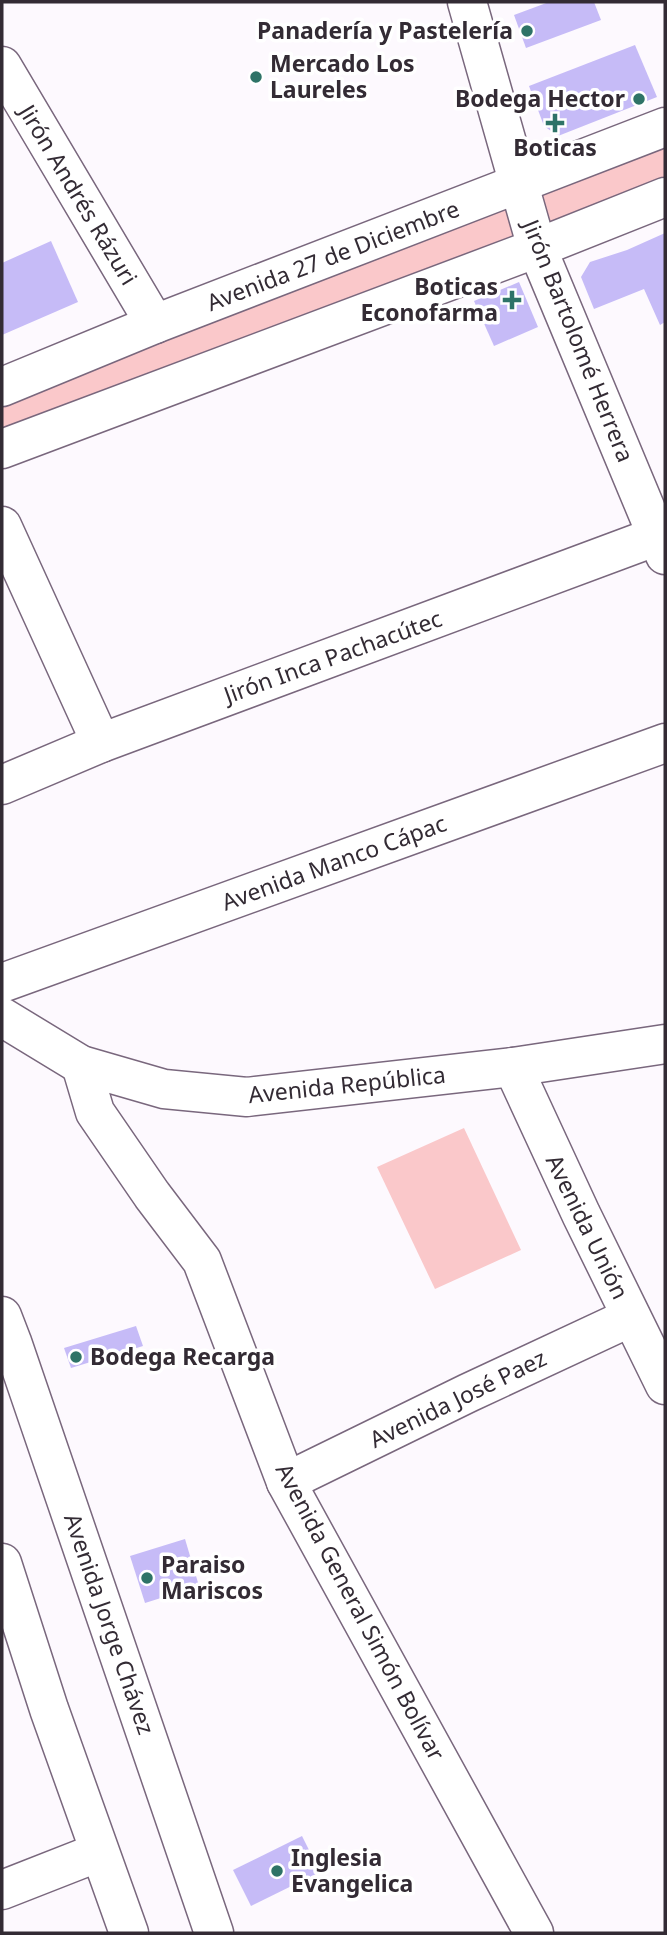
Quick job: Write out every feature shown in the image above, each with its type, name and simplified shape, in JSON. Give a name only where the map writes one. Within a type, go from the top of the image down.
[{"type":"street","name":"Jirón Bartolomé Herrera","points":[[467,2],[537,248],[663,542]]},
{"type":"street","name":"Jirón Andrés Rázuri","points":[[2,66],[155,324]]},
{"type":"street","name":"Avenida 27 de Diciembre","points":[[2,387],[155,324],[665,127]]},
{"type":"street","points":[[2,449],[537,248],[665,197]]},
{"type":"street","points":[[2,526],[101,743]]},
{"type":"street","name":"Jirón Inca Pachacútec","points":[[2,785],[101,743],[663,542]]},
{"type":"street","name":"Avenida Manco Cápac","points":[[2,983],[665,743]]},
{"type":"street","name":"Avenida República","points":[[2,1017],[81,1065],[164,1089],[247,1097],[513,1067],[665,1044]]},
{"type":"street","name":"Avenida General Simón Bolívar","points":[[81,1065],[95,1112],[152,1195],[202,1261],[286,1482],[534,1933]]},
{"type":"street","name":"Avenida Unión","points":[[513,1067],[580,1214],[665,1385]]},
{"type":"street","name":"Avenida José Paez","points":[[286,1482],[631,1317]]},
{"type":"street","name":"Avenida Jorge Chávez","points":[[5,1334],[214,1933]]},
{"type":"street","points":[[2,1563],[49,1709],[129,1933]]},
{"type":"street","points":[[2,1890],[99,1852]]},
{"type":"shaded area","points":[[665,137],[665,188],[545,234],[533,190]]},
{"type":"shaded area","points":[[509,198],[523,241],[2,440],[2,396]]},
{"type":"shaded area","points":[[464,1128],[521,1250],[435,1289],[377,1167]]},
{"type":"building","points":[[549,2],[594,2],[601,20],[526,48],[514,15]]},
{"type":"building","points":[[635,45],[657,97],[558,136],[544,126],[529,86]]},
{"type":"building","points":[[665,233],[665,322],[660,325],[644,289],[594,309],[581,277],[590,262],[627,250]]},
{"type":"building","points":[[51,241],[78,302],[2,335],[2,263]]},
{"type":"building","points":[[519,282],[538,327],[494,346],[474,301]]},
{"type":"building","points":[[136,1326],[143,1346],[71,1368],[64,1348]]},
{"type":"building","points":[[185,1539],[199,1586],[145,1603],[130,1556]]},
{"type":"building","name":"Inglesia Evangelica","points":[[302,1836],[320,1872],[251,1906],[233,1870]]},
{"type":"place","name":"Panadería y Pastelería","points":[[527,31]]},
{"type":"place","name":"Mercado Los Laureles","points":[[256,77]]},
{"type":"place","name":"Bodega Hector","points":[[639,99]]},
{"type":"place","name":"Boticas","points":[[555,123]]},
{"type":"place","name":"Boticas Econofarma","points":[[512,300]]},
{"type":"place","name":"Bodega Recarga","points":[[76,1357]]},
{"type":"place","name":"Paraiso Mariscos","points":[[147,1578]]},
{"type":"place","name":"Inglesia Evangelica","points":[[277,1871]]}]
